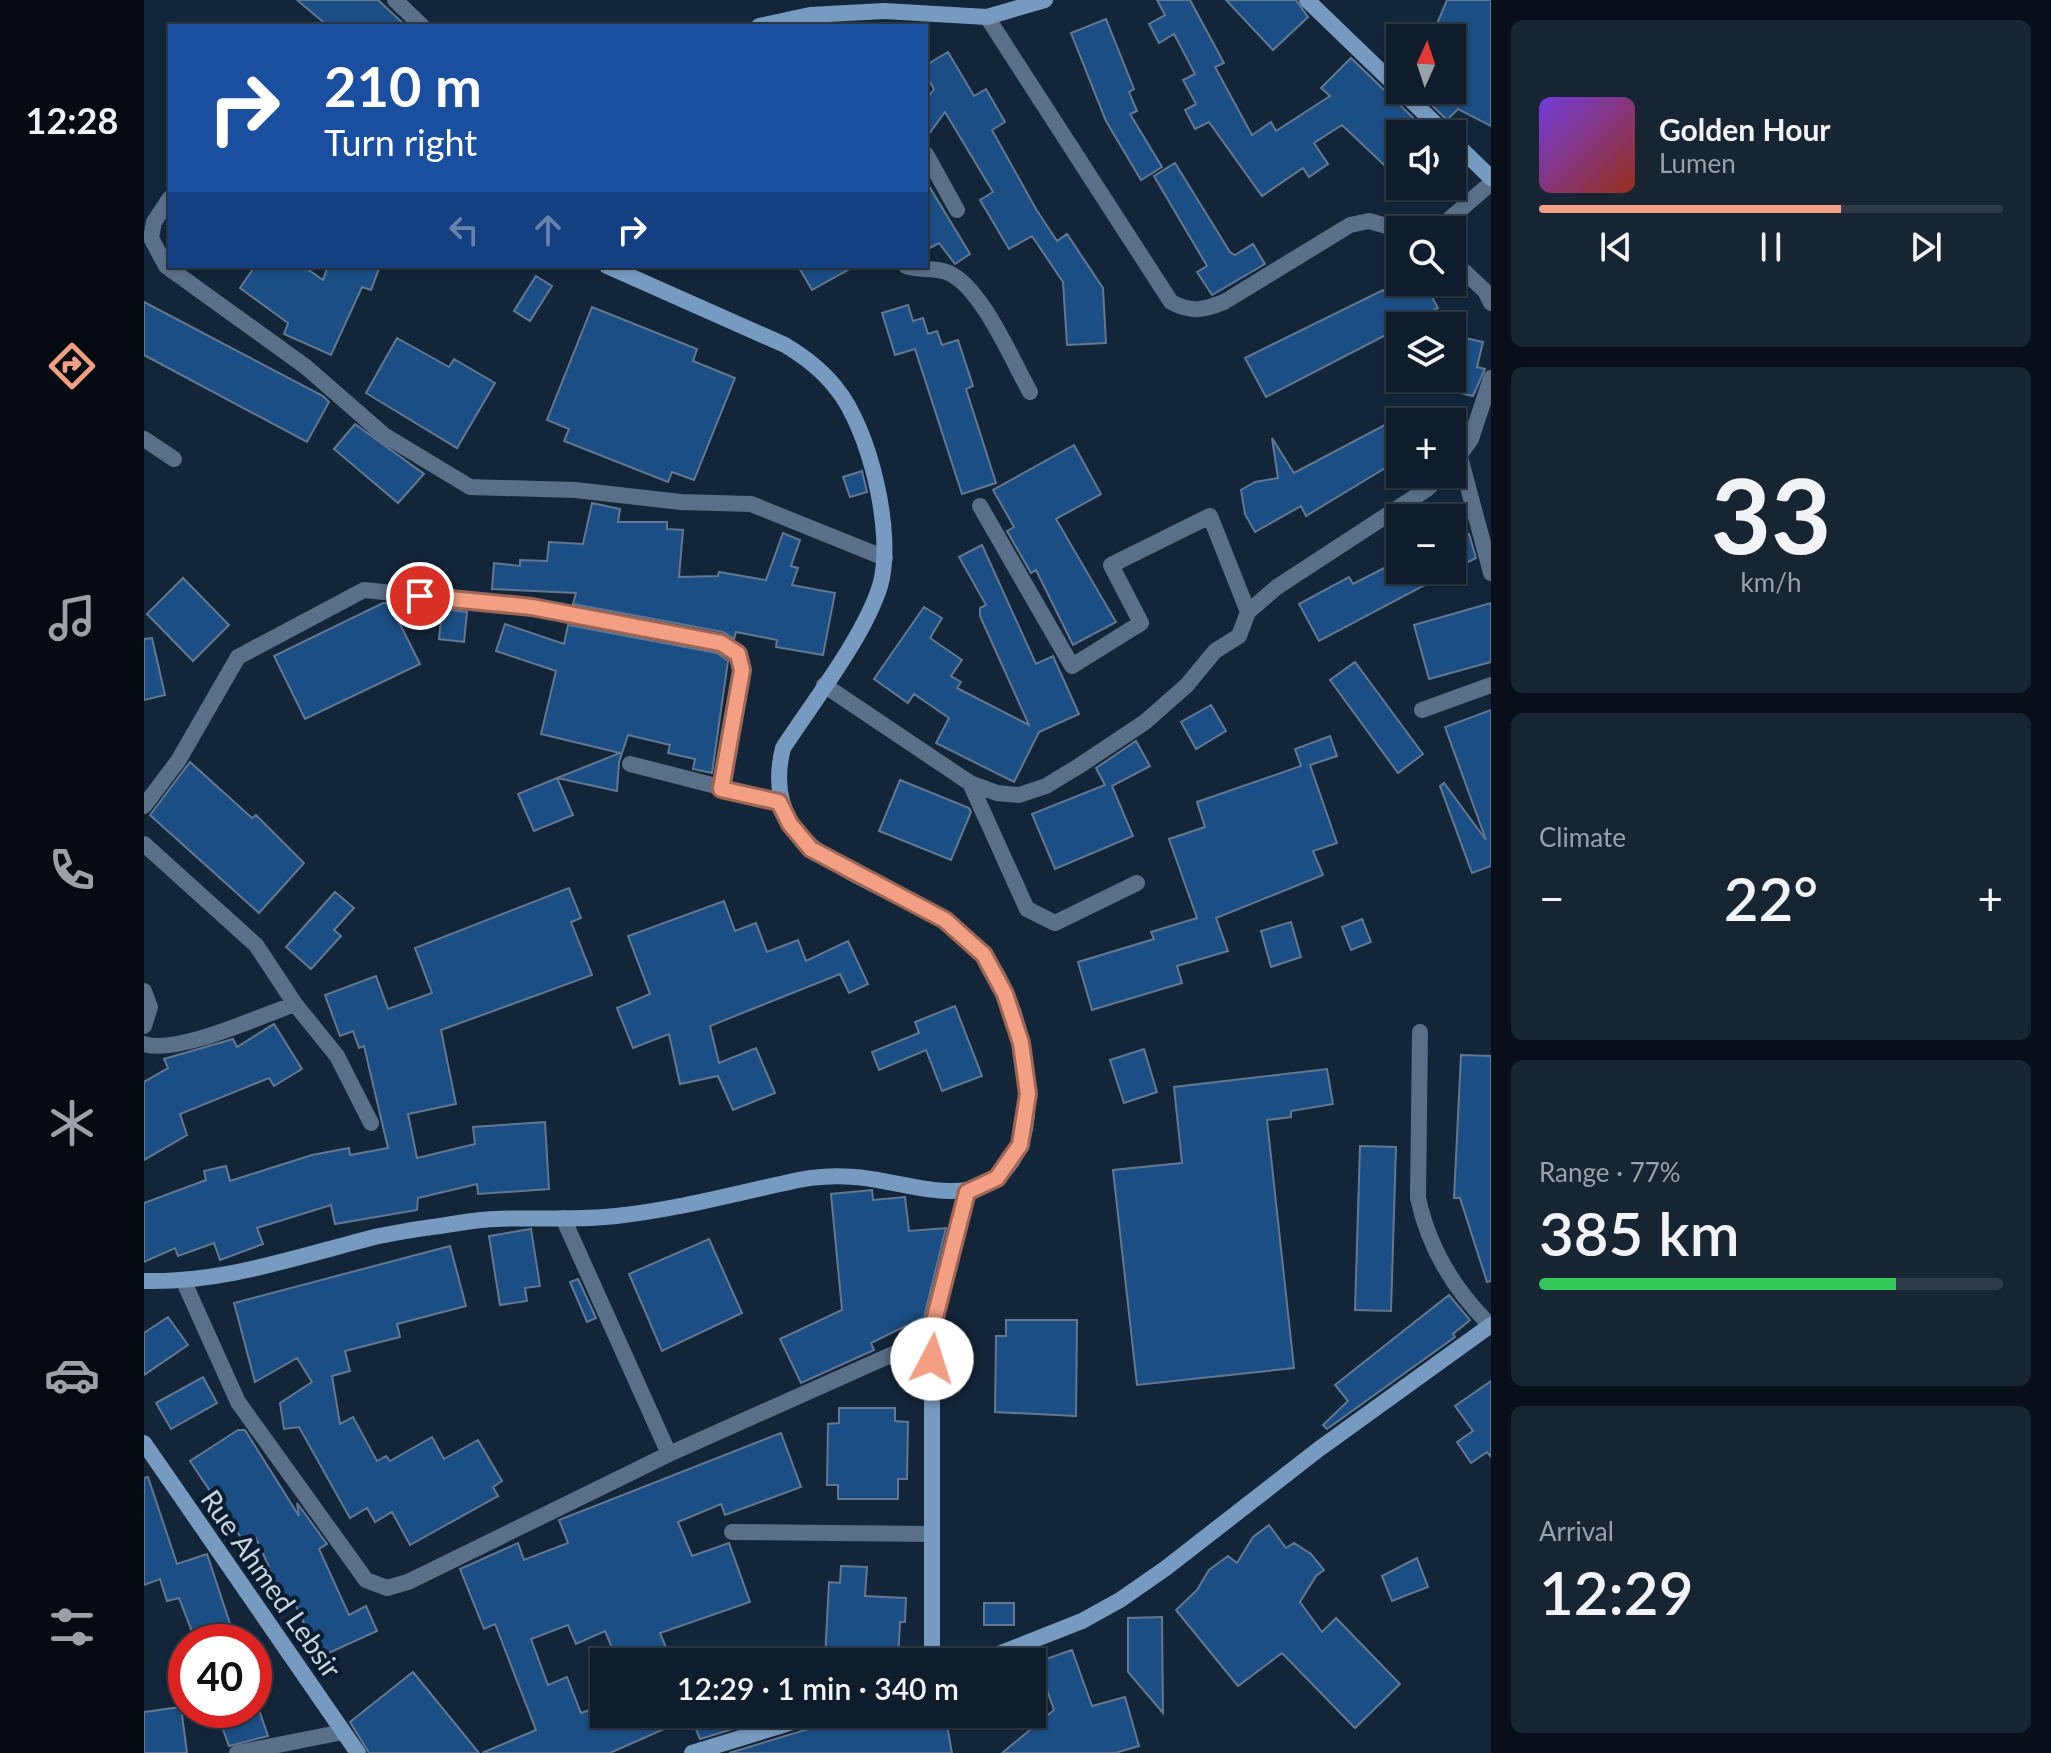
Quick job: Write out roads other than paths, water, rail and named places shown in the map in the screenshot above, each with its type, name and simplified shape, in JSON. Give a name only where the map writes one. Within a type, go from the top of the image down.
[{"type":"main road","points":[[768,24],[810,15],[884,11],[987,17],[1045,0]]},
{"type":"main road","points":[[1307,0],[1431,120]]},
{"type":"main road","points":[[1466,155],[1491,181]]},
{"type":"main road","points":[[144,1281],[184,1282],[250,1272],[372,1237],[467,1221],[563,1218],[669,1208],[810,1177],[858,1177],[924,1190],[967,1192],[997,1178],[1020,1145],[1028,1094],[1021,1043],[1005,994],[984,955],[945,920],[811,849],[790,824],[779,802],[776,775],[783,748],[870,610],[880,585],[885,558],[881,501],[859,431],[838,390],[807,358],[785,345],[612,268]]},
{"type":"main road","points":[[932,1648],[932,1329],[967,1192]]},
{"type":"main road","points":[[1014,1648],[1082,1621],[1120,1600],[1319,1449],[1491,1326]]},
{"type":"main road","name":"Rue Ahmed Lebsir","points":[[146,1454],[358,1753]]},
{"type":"main road","points":[[692,1753],[773,1728]]},
{"type":"street","points":[[395,0],[420,24]]},
{"type":"street","points":[[987,17],[1171,302],[1185,309],[1202,311],[1224,302],[1350,225],[1369,221],[1386,226]]},
{"type":"street","points":[[928,158],[957,210]]},
{"type":"street","points":[[1452,216],[1491,181]]},
{"type":"street","points":[[168,201],[154,222],[151,238],[168,267]]},
{"type":"street","points":[[169,268],[306,367],[384,435],[470,487],[575,490],[681,502],[751,504],[885,558]]},
{"type":"street","points":[[920,268],[948,272],[964,283],[979,301],[1030,392]]},
{"type":"street","points":[[1466,273],[1485,291],[1491,303]]},
{"type":"street","points":[[1466,441],[1487,398],[1491,378]]},
{"type":"street","points":[[144,439],[174,459]]},
{"type":"street","points":[[824,685],[970,783],[997,793],[1019,795],[1046,786],[1145,722],[1187,685],[1215,651],[1239,636],[1248,612],[1277,587],[1428,488]]},
{"type":"street","points":[[1464,488],[1491,573]]},
{"type":"street","points":[[980,506],[1072,666],[1141,623],[1111,565],[1210,516],[1248,612]]},
{"type":"street","points":[[144,806],[178,761],[238,657],[364,590],[532,607],[721,643],[738,654],[742,670],[721,789]]},
{"type":"street","points":[[1422,710],[1491,685]]},
{"type":"street","points":[[630,764],[779,802]]},
{"type":"street","points":[[970,783],[1027,909],[1055,923],[1137,883]]},
{"type":"street","points":[[144,844],[256,945],[295,1004],[337,1056],[371,1123]]},
{"type":"street","points":[[144,991],[150,1007],[144,1026]]},
{"type":"street","points":[[144,1044],[154,1047],[183,1042],[295,1004]]},
{"type":"street","points":[[1420,1032],[1418,1198],[1423,1219],[1457,1291],[1491,1326]]},
{"type":"street","points":[[563,1218],[669,1454]]},
{"type":"street","points":[[184,1282],[238,1402],[366,1580],[387,1588],[408,1582],[669,1454],[902,1350],[932,1329]]},
{"type":"street","points":[[732,1532],[932,1534]]},
{"type":"street","points":[[237,1753],[343,1732]]}]
